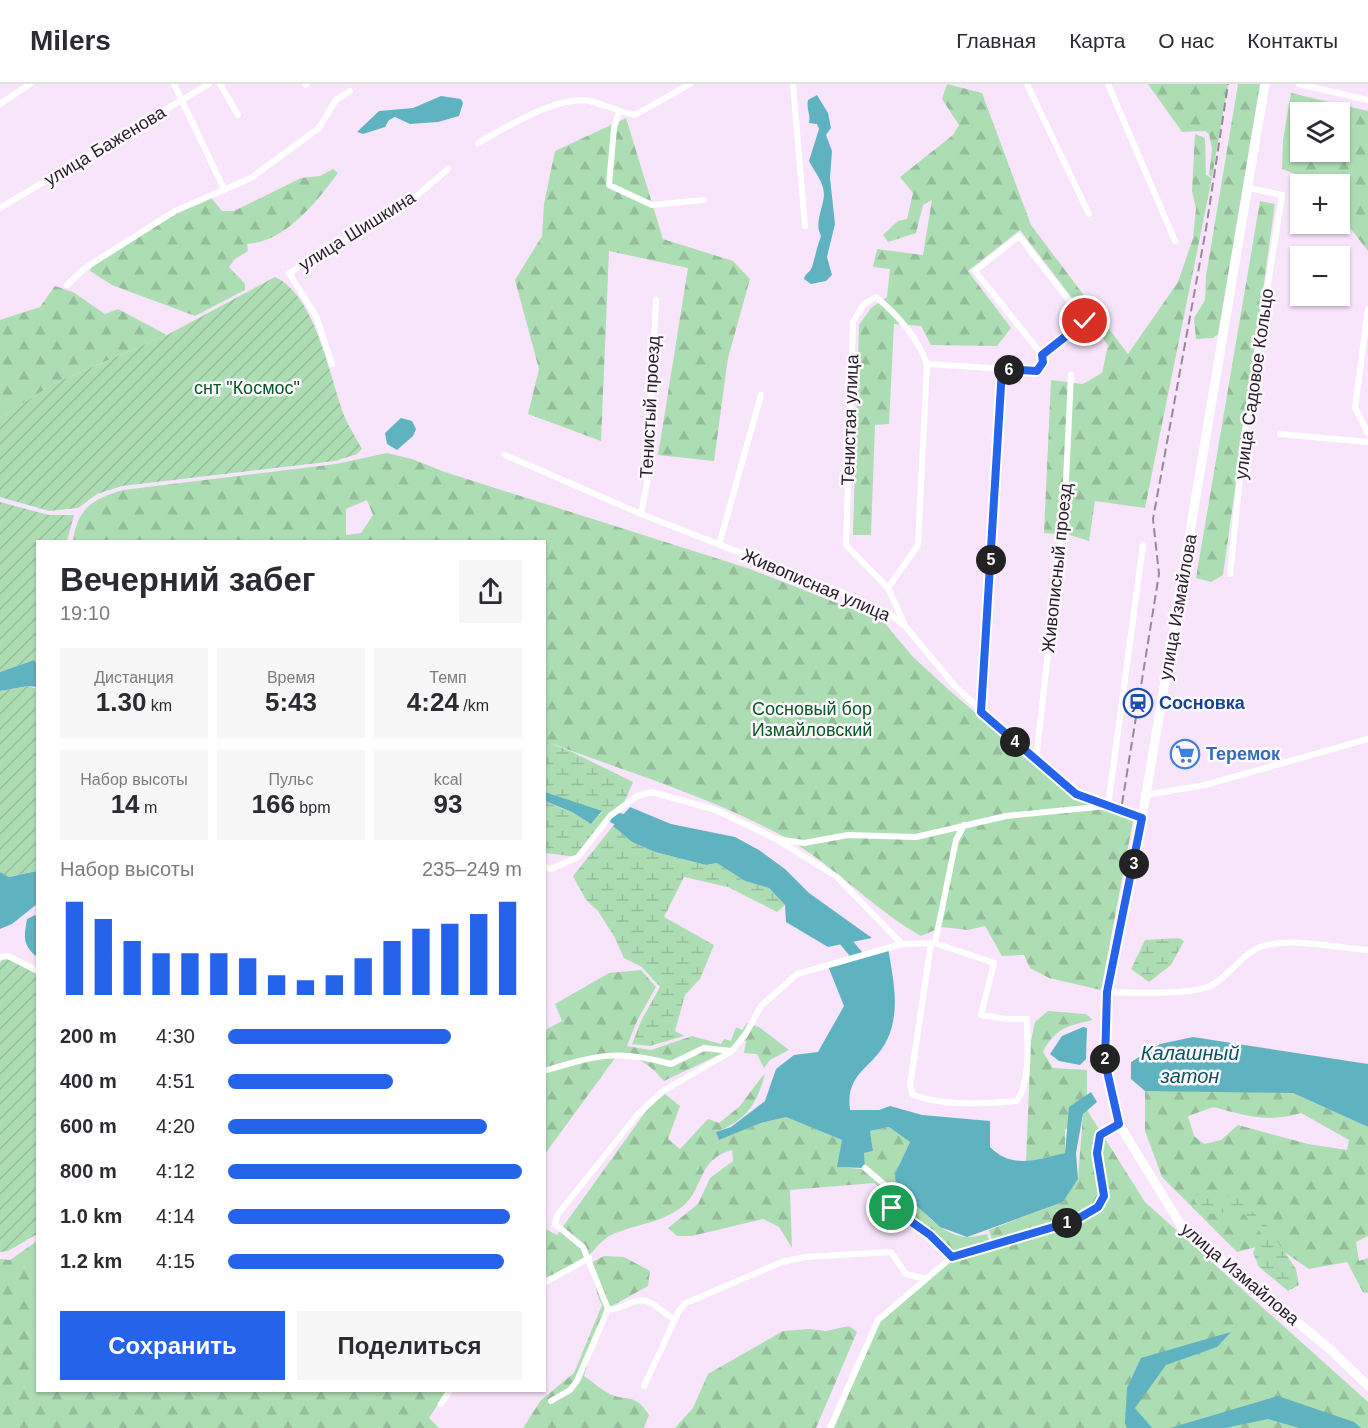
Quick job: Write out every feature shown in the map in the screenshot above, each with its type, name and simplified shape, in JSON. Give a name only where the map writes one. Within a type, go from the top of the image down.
[{"type":"main road","name":"улица Измайлова","points":[[1265,84],[1142,818],[1107,992],[1105,1062],[1119,1124],[1182,1227],[1331,1350],[1368,1386]]},
{"type":"street","points":[[0,104],[30,84]]},
{"type":"street","points":[[174,84],[224,189]]},
{"type":"street","name":"улица Баженова","points":[[0,208],[209,84]]},
{"type":"street","points":[[220,84],[238,115]]},
{"type":"street","points":[[478,143],[505,127],[568,100],[590,101],[635,116],[690,84]]},
{"type":"street","points":[[793,84],[805,226]]},
{"type":"street","points":[[1028,84],[1089,214]]},
{"type":"street","points":[[1108,84],[1175,241]]},
{"type":"street","points":[[1299,84],[1368,100]]},
{"type":"street","points":[[67,285],[85,267],[175,211],[250,178],[319,128],[336,100],[350,91]]},
{"type":"street","points":[[619,112],[614,128],[609,185],[652,205],[704,200]]},
{"type":"street","name":"улица Шишкина","points":[[333,364],[316,316],[289,273],[412,200],[448,169]]},
{"type":"street","name":"улица Садовое Кольцо","points":[[1230,574],[1245,430],[1282,195],[1249,188]]},
{"type":"street","points":[[888,588],[918,545],[927,364],[1037,371],[1043,362],[1042,355],[975,271],[1019,236],[1085,321],[1042,355]]},
{"type":"street","name":"Тенистая улица","points":[[906,627],[888,588],[846,545],[853,322],[864,304],[876,297],[912,333],[927,364]]},
{"type":"street","name":"Тенистый проезд","points":[[640,514],[647,483],[656,300]]},
{"type":"street","points":[[1368,309],[1354,408],[1368,433]]},
{"type":"street","points":[[981,712],[1002,369]]},
{"type":"street","name":"Живописный проезд","points":[[1036,760],[1065,502],[1071,375]]},
{"type":"street","points":[[719,544],[761,395]]},
{"type":"street","points":[[1280,434],[1368,442]]},
{"type":"street","name":"Живописная улица","points":[[506,455],[640,514],[841,592],[890,614],[906,627],[955,686],[981,712],[1076,794],[1142,818]]},
{"type":"street","points":[[776,839],[804,843],[848,835],[916,837],[1006,816],[1108,806],[1143,545]]},
{"type":"street","points":[[1146,795],[1205,785],[1368,739]]},
{"type":"street","points":[[546,868],[551,869],[578,857],[610,816],[637,796],[652,792],[716,810],[776,839],[837,877],[902,944]]},
{"type":"street","points":[[551,1401],[570,1390],[577,1381],[608,1309],[589,1258],[578,1241],[555,1224],[558,1214],[651,1101],[732,1051],[745,1035],[761,1006],[797,974],[902,944],[933,943],[994,963],[981,1015],[1027,1019],[1028,1050],[1023,1092],[1017,1101],[928,1101],[913,1095],[910,1086],[933,943],[956,840],[964,825]]},
{"type":"street","points":[[1107,992],[1167,991],[1209,987],[1252,950],[1266,945],[1298,944],[1368,950]]},
{"type":"street","points":[[0,957],[8,956],[36,969]]},
{"type":"street","points":[[546,1070],[612,1054],[639,1055],[671,1064],[704,1048],[732,1051]]},
{"type":"street","points":[[830,1428],[878,1320],[952,1257],[1074,1221],[1098,1207],[1104,1196],[1097,1153],[1100,1135],[1119,1124]]},
{"type":"street","points":[[865,1168],[885,1185],[892,1208],[921,1228],[952,1257]]},
{"type":"street","points":[[644,1386],[675,1319],[686,1303],[782,1262],[805,1257],[891,1252],[906,1274],[926,1279]]},
{"type":"street","points":[[546,1282],[589,1258]]},
{"type":"street","points":[[608,1309],[616,1310],[629,1302],[646,1301],[675,1319]]},
{"type":"street","points":[[441,1404],[449,1392]]},
{"type":"green space","points":[[947,84],[982,93],[1031,225],[1128,354],[1178,282],[1193,238],[1196,208],[1192,191],[1195,134],[1205,138],[1206,175],[1212,178],[1145,508],[1095,501],[1089,541],[1070,535],[1044,533],[1051,380],[1083,384],[1102,373],[1108,345],[1020,230],[968,271],[1011,328],[997,346],[931,345],[921,326],[894,324],[889,424],[875,425],[871,535],[853,535],[859,325],[871,308],[887,297],[890,269],[873,267],[877,249],[923,255],[932,200],[923,205],[916,233],[888,242],[883,235],[898,221],[907,219],[913,193],[900,177],[953,135],[959,125],[942,99]]},
{"type":"green space","points":[[1148,84],[1228,84],[1212,177],[1209,175],[1212,149],[1209,134],[1205,131],[1182,132]]},
{"type":"green space","points":[[1238,84],[1260,84],[1218,334],[1213,338],[1196,339],[1194,318],[1205,300],[1206,276]]},
{"type":"green space","points":[[1291,93],[1330,102],[1290,102],[1290,162],[1350,162],[1350,107],[1368,111],[1368,251],[1350,228],[1350,174],[1295,174],[1282,169],[1283,140]]},
{"type":"green space","points":[[626,118],[663,239],[733,261],[750,279],[728,358],[714,461],[658,455],[688,268],[609,251],[601,441],[528,414],[539,369],[515,280],[542,236],[544,204],[555,151]]},
{"type":"green space","points":[[333,169],[338,173],[299,218],[275,236],[261,242],[247,244],[248,251],[235,259],[229,267],[245,284],[245,290],[195,316],[112,285],[90,271],[93,264],[106,255],[209,195],[222,211],[234,211],[301,178],[320,176]]},
{"type":"green space","points":[[1260,201],[1275,204],[1223,575],[1211,582],[1196,578]]},
{"type":"green space","name":"снт \"Космос\"","points":[[275,277],[289,287],[302,302],[312,320],[346,420],[362,449],[357,454],[335,461],[122,486],[97,494],[78,508],[49,511],[0,497],[0,418],[55,383],[167,335]]},
{"type":"green space","points":[[55,286],[73,292],[105,314],[118,309],[167,335],[55,383],[0,418],[0,320],[40,307]]},
{"type":"green space","name":"Сосновый бор Измайловский","points":[[387,453],[412,459],[445,472],[747,568],[883,621],[913,657],[1074,798],[1133,821],[1101,990],[1049,978],[1030,968],[1024,955],[1002,956],[985,926],[968,930],[942,927],[921,936],[883,911],[812,855],[773,831],[689,793],[546,741],[546,540],[73,540],[78,521],[88,507],[103,497],[123,490],[336,464]],"holes":[[[367,500],[373,515],[361,533],[346,535],[346,509]]]},
{"type":"green space","points":[[0,502],[49,515],[74,515],[67,540],[36,540],[36,663],[34,660],[0,672]]},
{"type":"green space","points":[[28,686],[36,689],[36,871],[9,877],[0,872],[0,691]]},
{"type":"green space","points":[[546,741],[633,782],[623,805],[578,857],[546,853],[546,802],[572,812],[591,824],[602,812],[546,792]]},
{"type":"green space","points":[[613,826],[632,842],[655,852],[706,865],[717,863],[745,881],[769,888],[785,905],[777,912],[728,887],[684,877],[664,917],[714,945],[700,979],[685,995],[675,1031],[684,1036],[650,1046],[632,1044],[641,1021],[660,987],[642,967],[624,958],[614,936],[598,911],[586,900],[573,876]]},
{"type":"green space","points":[[1179,938],[1184,941],[1171,965],[1149,982],[1131,969],[1145,940]]},
{"type":"green space","points":[[3,958],[11,960],[36,974],[36,1235],[8,1251],[0,1252],[0,963]]},
{"type":"green space","points":[[641,970],[656,987],[637,1021],[627,1046],[651,1050],[692,1036],[721,1044],[724,1039],[731,1041],[736,1027],[742,1030],[747,1023],[759,1027],[789,1050],[770,1060],[764,1068],[757,1054],[744,1053],[746,1041],[739,1040],[729,1050],[664,1081],[654,1070],[637,1059],[615,1058],[546,1153],[546,1029],[562,1021],[555,1004],[609,973]]},
{"type":"green space","points":[[1048,1011],[1086,1014],[1093,1020],[1058,1032],[1043,1052],[1053,1068],[1087,1070],[1087,1110],[1145,1202],[1368,1402],[1368,1428],[834,1428],[880,1322],[953,1259],[993,1244],[989,1230],[1063,1202],[1078,1179],[1083,1114],[1065,1130],[1065,1153],[1026,1162],[1031,1041],[1035,1022]]},
{"type":"green space","points":[[765,1073],[759,1093],[749,1110],[726,1128],[716,1132],[719,1140],[761,1123],[786,1117],[842,1140],[838,1167],[862,1169],[864,1153],[873,1151],[870,1131],[889,1127],[910,1142],[895,1174],[925,1214],[945,1230],[956,1235],[968,1237],[987,1234],[990,1242],[959,1252],[949,1250],[874,1183],[790,1190],[792,1248],[779,1227],[763,1219],[692,1236],[677,1236],[668,1228],[698,1204],[710,1178],[733,1161],[732,1150],[713,1160],[695,1191],[682,1207],[657,1220],[613,1234],[579,1265],[546,1278],[546,1229],[557,1235],[649,1107],[665,1094],[680,1106],[668,1139],[680,1149],[708,1119],[719,1123],[739,1107]]},
{"type":"green space","points":[[1145,1091],[1293,1093],[1368,1127],[1368,1236],[1356,1242],[1359,1261],[1368,1258],[1368,1293],[1363,1292],[1347,1262],[1309,1269],[1271,1243],[1237,1252],[1162,1177],[1145,1131]],"holes":[[[1214,1107],[1268,1118],[1301,1113],[1349,1140],[1347,1150],[1308,1144],[1238,1125],[1221,1140],[1204,1144],[1194,1136],[1188,1116]]]},
{"type":"green space","points":[[1198,1194],[1235,1197],[1265,1223],[1296,1269],[1299,1285],[1288,1291],[1259,1267],[1253,1253],[1261,1233],[1241,1211],[1209,1214],[1197,1205],[1192,1196]]},
{"type":"green space","points":[[36,1242],[36,1392],[445,1392],[429,1418],[439,1428],[0,1428],[0,1259],[10,1260]]},
{"type":"green space","points":[[604,1256],[624,1257],[650,1271],[648,1286],[610,1307],[595,1338],[584,1376],[614,1396],[639,1403],[649,1415],[644,1428],[523,1428],[541,1400],[574,1373],[602,1305],[587,1265]]},
{"type":"green space","points":[[849,1326],[857,1332],[816,1428],[675,1428],[693,1408],[708,1374],[783,1331],[809,1329],[826,1331]]},
{"type":"water","points":[[817,95],[828,113],[831,128],[826,135],[832,151],[830,178],[835,224],[827,257],[832,275],[826,281],[811,284],[804,279],[812,267],[821,236],[818,226],[824,195],[821,181],[809,161],[819,129],[817,124],[809,123],[808,100]]},
{"type":"water","points":[[441,96],[461,99],[463,103],[459,116],[438,122],[410,124],[395,117],[389,120],[385,127],[363,134],[357,132],[379,111],[413,108]]},
{"type":"water","points":[[401,418],[412,421],[416,429],[413,436],[397,450],[387,444],[385,433]]},
{"type":"water","points":[[34,660],[36,687],[0,691],[0,672]]},
{"type":"water","points":[[546,792],[602,811],[591,824],[572,812],[546,801]]},
{"type":"water","points":[[630,807],[671,824],[735,837],[759,850],[785,869],[809,893],[872,938],[828,947],[786,922],[785,905],[769,888],[745,881],[717,863],[706,865],[655,852],[632,842],[613,826]]},
{"type":"water","points":[[36,871],[36,905],[12,924],[0,929],[0,872],[9,877]]},
{"type":"water","points":[[36,916],[36,956],[26,944],[27,919]]},
{"type":"water","points":[[888,948],[895,994],[894,1018],[881,1050],[861,1072],[852,1087],[850,1110],[879,1110],[890,1106],[922,1115],[990,1121],[990,1147],[1007,1158],[1026,1161],[1065,1153],[1069,1107],[1091,1092],[1097,1102],[1083,1114],[1076,1153],[1078,1179],[1063,1202],[967,1237],[940,1227],[896,1187],[895,1174],[910,1142],[889,1127],[870,1131],[873,1151],[864,1153],[865,1168],[837,1167],[842,1140],[786,1117],[761,1123],[719,1140],[716,1132],[731,1127],[765,1101],[776,1069],[794,1055],[818,1052],[844,1006],[828,966]]},
{"type":"water","points":[[1083,1027],[1087,1028],[1086,1059],[1080,1065],[1059,1061],[1050,1054],[1062,1036]]},
{"type":"water","name":"Калашный затон","points":[[1193,1037],[1368,1064],[1368,1127],[1293,1093],[1145,1091],[1131,1079],[1131,1062],[1160,1044]]},
{"type":"water","points":[[1231,1332],[1217,1347],[1166,1365],[1135,1408],[1152,1428],[1127,1428],[1125,1424],[1127,1388],[1141,1358]]},
{"type":"water","points":[[1278,1396],[1354,1422],[1361,1428],[1299,1428],[1268,1419],[1225,1428],[1170,1428]]},
{"type":"waterway","points":[[615,818],[636,823]]},
{"type":"waterway","points":[[836,930],[865,965]]},
{"type":"railway","points":[[1122,804],[1159,574],[1153,519],[1206,229],[1228,84]]},
{"type":"place","name":"Сосновка","points":[[1138,703]]},
{"type":"place","name":"Теремок","points":[[1185,754]]},
{"type":"route","points":[[892,1208],[905,1215],[930,1235],[952,1257],[1074,1221],[1098,1207],[1104,1196],[1097,1153],[1100,1135],[1119,1124],[1105,1062],[1107,992],[1133,872],[1142,818],[1076,794],[981,712],[1002,369],[1037,371],[1043,362],[1042,355],[1085,321]]}]
